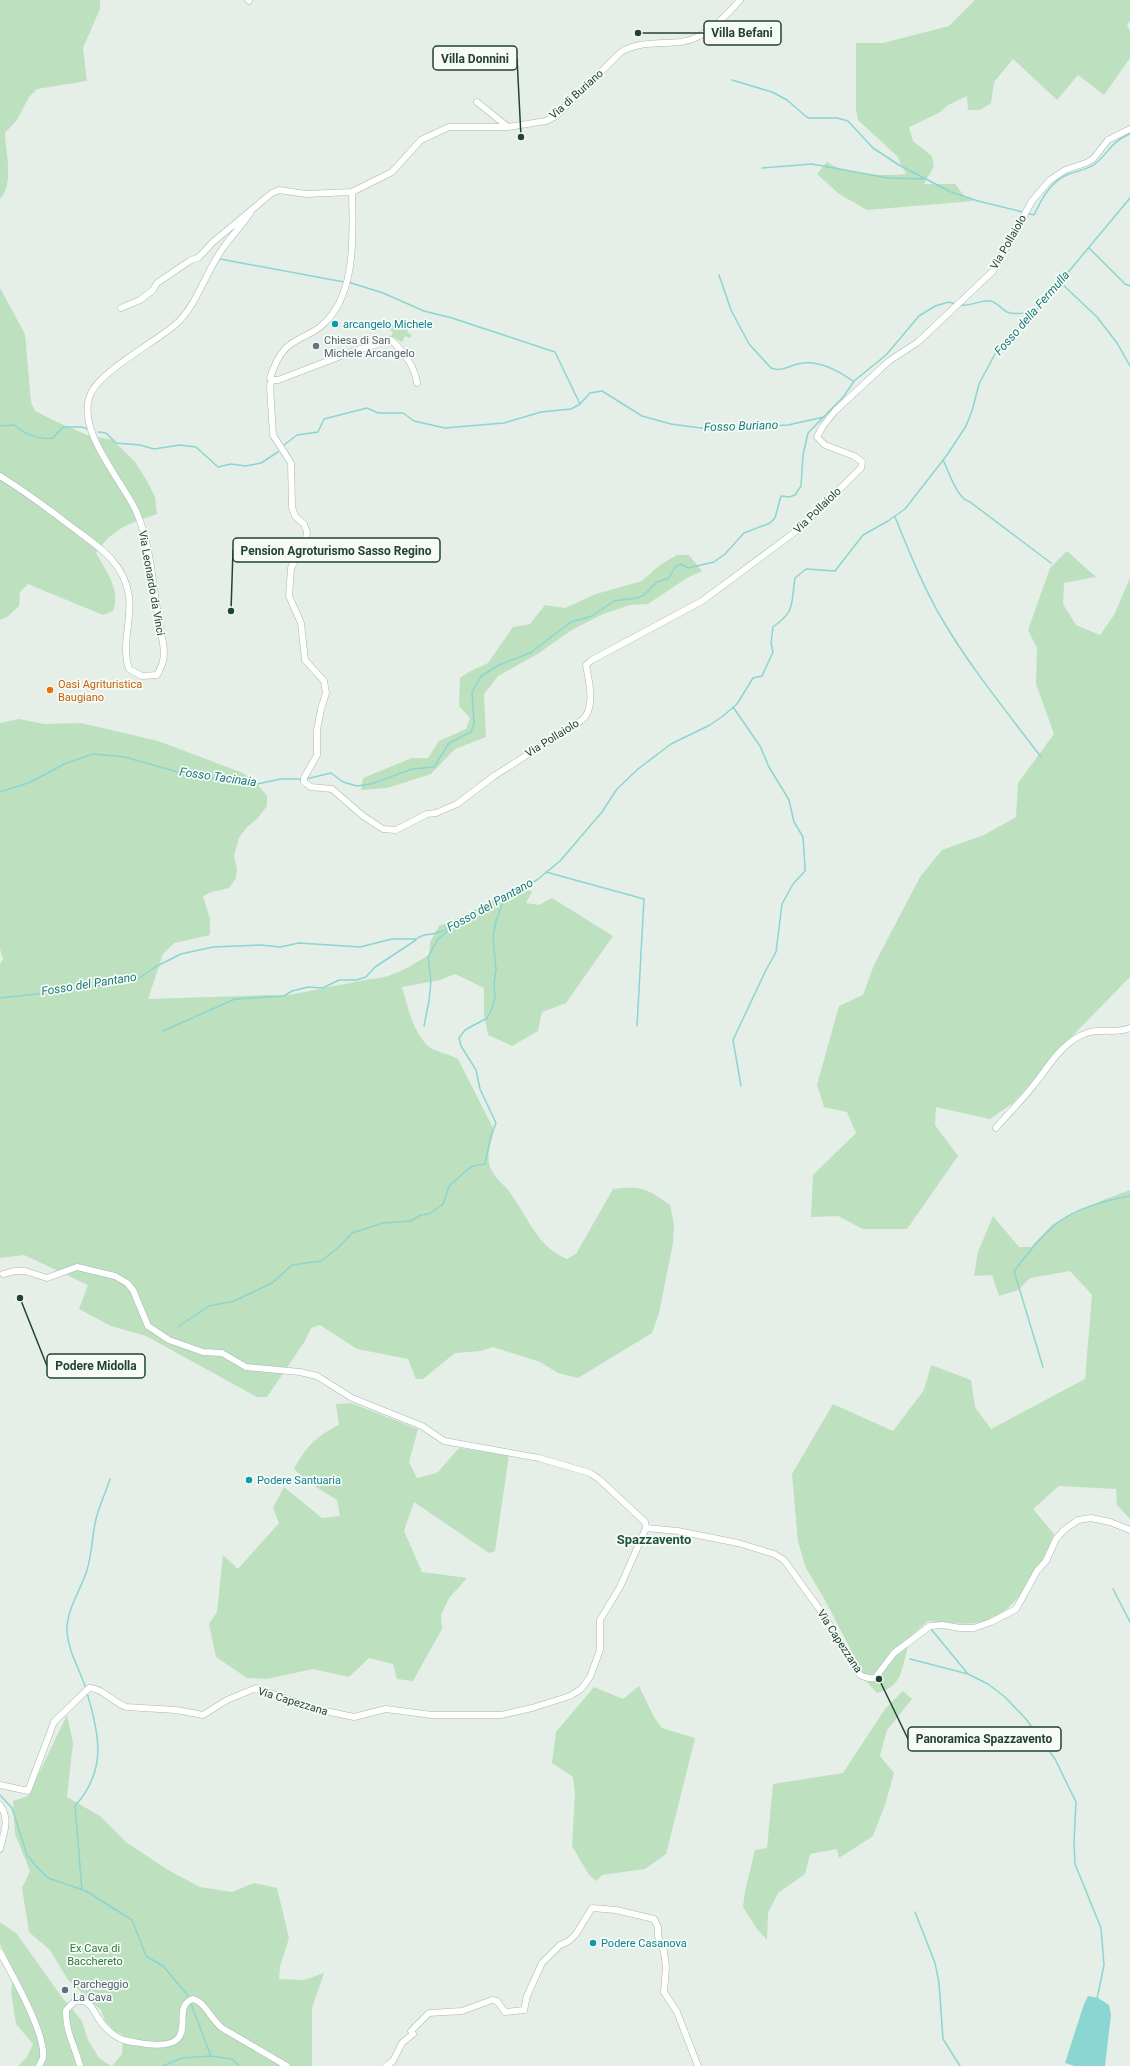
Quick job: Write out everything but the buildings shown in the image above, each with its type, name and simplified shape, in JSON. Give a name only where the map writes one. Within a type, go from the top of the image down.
[{"type":"street","name":"Via di Buriano","points":[[252,210],[266,197],[279,190],[306,194],[352,192],[392,172],[403,162],[412,148],[434,133],[449,127],[508,128],[546,121],[556,116],[621,52],[630,47],[644,44],[681,42],[690,39],[714,27],[740,0]]},
{"type":"street","points":[[477,102],[508,128]]},
{"type":"street","name":"Via Pollaiolo","points":[[272,380],[270,394],[273,435],[291,462],[292,507],[295,516],[304,524],[307,532],[306,539],[291,568],[289,596],[301,623],[305,660],[324,681],[326,693],[317,730],[317,755],[304,780],[311,787],[332,789],[363,816],[383,829],[396,830],[427,814],[436,813],[457,804],[517,761],[582,720],[586,716],[589,709],[586,665],[592,660],[702,601],[799,530],[816,514],[861,468],[862,462],[854,456],[825,445],[817,437],[823,426],[835,411],[889,361],[918,342],[993,271],[1032,201],[1050,180],[1065,170],[1093,159],[1108,140],[1130,129]]},
{"type":"street","points":[[352,192],[353,242],[349,270],[335,313],[320,327],[287,348],[276,362],[270,378],[272,380],[278,380],[357,350],[391,340],[406,356],[416,377],[416,383]]},
{"type":"street","points":[[121,308],[140,300],[153,290],[157,283],[191,260],[198,258],[252,210]]},
{"type":"street","name":"Via Leonardo da Vinci","points":[[0,476],[40,501],[96,543],[116,563],[124,578],[129,596],[125,657],[129,669],[142,676],[157,675],[163,661],[163,642],[142,529],[127,492],[95,441],[90,424],[88,406],[91,393],[101,381],[133,355],[176,324],[192,303],[222,249],[246,221],[252,210]]},
{"type":"street","points":[[996,1128],[1034,1086],[1048,1064],[1073,1041],[1087,1033],[1121,1031],[1130,1028]]},
{"type":"street","points":[[3,1274],[15,1271],[25,1271],[47,1278],[77,1267],[115,1276],[127,1283],[133,1290],[148,1326],[154,1332],[169,1340],[203,1352],[222,1353],[246,1367],[295,1371],[317,1376],[340,1392],[422,1426],[444,1441],[539,1458],[590,1473],[599,1478],[646,1525]]},
{"type":"street","name":"Via Capezzana","points":[[0,1785],[18,1788],[26,1792],[30,1789],[54,1722],[89,1688],[97,1690],[119,1705],[126,1707],[176,1710],[203,1715],[227,1700],[256,1688],[316,1709],[354,1717],[386,1709],[432,1715],[502,1715],[532,1708],[570,1696],[581,1689],[590,1678],[600,1650],[600,1620],[620,1587],[646,1525],[678,1530],[738,1543],[774,1554],[784,1560],[811,1596],[859,1674],[864,1678],[870,1679],[875,1678],[894,1653],[930,1626],[943,1625],[960,1628],[974,1628],[991,1622],[1016,1609],[1034,1576],[1046,1561],[1056,1539],[1064,1530],[1078,1520],[1091,1518],[1110,1522],[1130,1530]]},
{"type":"street","points":[[0,1805],[5,1814],[6,1825],[0,1849]]},
{"type":"street","points":[[386,2066],[393,2061],[402,2043],[413,2034],[411,2031],[429,2013],[462,2011],[492,2000],[497,2001],[505,2012],[524,2010],[527,1996],[542,1963],[560,1945],[569,1941],[576,1934],[592,1908],[616,1910],[654,1919],[658,1927],[658,1936],[664,1952],[666,1967],[664,1992],[677,2012],[698,2066]]},
{"type":"street","points":[[0,1952],[27,2003],[39,2033],[43,2058],[39,2066]]},
{"type":"street","points":[[80,2066],[67,2032],[65,2019],[66,2010],[75,2001],[87,2002],[92,2006],[99,2021],[117,2037],[126,2041],[156,2045],[171,2044],[180,2038],[183,2030],[183,2009],[189,2001],[200,2002],[214,2022],[222,2028],[287,2066]]},
{"type":"green space","points":[[0,0],[100,0],[100,9],[83,48],[87,81],[37,89],[29,97],[17,120],[5,133],[8,159],[8,177],[7,185],[0,199]]},
{"type":"green space","points":[[975,0],[1130,0],[1130,21],[1127,25],[1130,31],[1130,58],[1104,95],[1078,75],[1057,100],[1013,59],[994,82],[991,103],[980,110],[968,110],[967,96],[948,105],[939,113],[909,127],[913,141],[932,156],[934,166],[924,184],[955,184],[965,197],[974,201],[867,210],[839,194],[817,174],[827,162],[843,169],[865,174],[906,174],[897,156],[858,120],[856,109],[856,43],[883,43],[949,26]]},
{"type":"green space","points":[[0,288],[25,334],[31,402],[35,411],[87,435],[113,440],[135,462],[155,497],[157,514],[130,524],[116,532],[109,537],[96,553],[108,574],[114,588],[115,596],[113,611],[103,615],[28,584],[20,592],[19,606],[7,617],[0,620]]},
{"type":"green space","points":[[400,318],[411,325],[407,332],[412,335],[410,338],[405,336],[402,342],[391,336],[393,332],[390,330],[396,319],[399,320]]},
{"type":"green space","points":[[1067,551],[1096,577],[1064,583],[1063,604],[1076,625],[1100,635],[1114,615],[1130,578],[1130,977],[1079,1029],[1013,1103],[990,1119],[936,1107],[935,1125],[958,1156],[907,1229],[863,1229],[838,1216],[811,1217],[813,1175],[856,1133],[847,1112],[824,1107],[817,1085],[839,1006],[863,995],[874,965],[920,877],[942,850],[984,835],[1016,817],[1018,783],[1054,734],[1036,684],[1037,648],[1028,630],[1050,568]]},
{"type":"green space","points":[[677,555],[689,555],[702,571],[687,578],[648,604],[630,605],[603,614],[570,631],[539,653],[498,676],[484,694],[486,737],[455,749],[431,774],[387,788],[361,790],[363,778],[412,758],[428,758],[439,741],[466,729],[470,718],[459,706],[460,678],[488,663],[513,627],[530,624],[545,605],[565,608],[596,594],[642,581],[660,565]]},
{"type":"green space","points":[[19,719],[44,724],[81,723],[158,741],[243,773],[257,784],[267,796],[267,806],[257,819],[246,828],[239,838],[234,856],[237,869],[236,878],[229,888],[203,896],[210,919],[210,935],[174,943],[163,954],[148,999],[268,995],[284,996],[394,974],[429,955],[430,942],[439,926],[463,916],[520,885],[532,892],[526,903],[539,905],[552,898],[613,936],[566,1003],[542,1012],[538,1031],[512,1046],[488,1035],[484,1014],[484,988],[455,974],[440,980],[402,987],[411,1018],[423,1041],[429,1047],[458,1059],[494,1130],[489,1154],[489,1163],[492,1171],[515,1199],[533,1229],[547,1247],[556,1254],[567,1259],[576,1254],[613,1189],[637,1188],[655,1195],[670,1205],[674,1225],[673,1243],[659,1313],[652,1333],[578,1378],[558,1373],[540,1362],[493,1347],[481,1351],[455,1353],[423,1379],[416,1379],[408,1359],[357,1349],[320,1325],[311,1328],[305,1341],[267,1397],[257,1397],[146,1336],[111,1326],[79,1309],[88,1285],[24,1255],[0,1258],[0,964],[3,959],[0,949],[0,723]]},
{"type":"green space","points":[[1130,1190],[1130,1519],[1117,1505],[1116,1489],[1059,1486],[1033,1509],[1054,1534],[1029,1583],[1011,1606],[1000,1614],[982,1622],[959,1624],[928,1621],[912,1636],[902,1671],[894,1685],[887,1690],[877,1693],[868,1683],[826,1602],[806,1568],[798,1542],[792,1474],[833,1404],[893,1431],[924,1390],[931,1365],[971,1380],[975,1407],[991,1429],[1085,1379],[1092,1295],[1070,1271],[1030,1278],[1018,1290],[999,1296],[992,1275],[974,1276],[978,1252],[993,1216],[1019,1247],[1031,1247],[1053,1224],[1103,1200]]},
{"type":"green space","points":[[351,1403],[418,1429],[409,1462],[417,1478],[437,1473],[459,1448],[509,1455],[495,1551],[489,1553],[414,1502],[404,1531],[422,1572],[467,1578],[449,1598],[441,1615],[442,1629],[413,1681],[397,1679],[393,1664],[369,1658],[349,1677],[313,1669],[267,1679],[247,1678],[216,1657],[209,1624],[217,1612],[223,1555],[238,1569],[279,1523],[273,1508],[284,1487],[322,1518],[340,1516],[337,1500],[308,1482],[294,1469],[307,1448],[312,1443],[324,1433],[339,1425],[336,1404]]},
{"type":"green space","points":[[639,1686],[654,1717],[662,1728],[695,1738],[666,1854],[645,1869],[602,1875],[596,1881],[589,1875],[572,1846],[575,1793],[573,1777],[552,1763],[556,1732],[594,1687],[623,1699]]},
{"type":"green space","points":[[903,1691],[912,1699],[887,1730],[880,1756],[894,1773],[885,1805],[873,1836],[839,1858],[837,1849],[810,1854],[805,1874],[778,1893],[768,1913],[767,1940],[757,1929],[743,1907],[745,1891],[755,1850],[767,1848],[773,1784],[843,1773],[885,1709]]},
{"type":"green space","name":"Ex Cava di Bacchereto","points":[[67,1715],[73,1743],[67,1797],[100,1816],[126,1842],[168,1870],[200,1887],[232,1892],[254,1883],[277,1888],[289,1938],[280,1967],[279,1979],[304,1980],[324,1973],[312,2008],[312,2066],[112,2066],[122,2054],[123,2035],[115,2031],[105,2021],[101,2010],[68,1980],[50,1950],[29,1932],[22,1888],[30,1871],[15,1834],[13,1801],[28,1796]]},
{"type":"green space","points":[[0,1922],[17,1934],[61,1996],[82,2021],[88,2040],[99,2058],[111,2066],[18,2066],[27,2057],[33,2044],[16,2024],[11,1992],[14,1972],[0,1944]]},
{"type":"water","points":[[1088,1996],[1098,1998],[1109,2005],[1111,2015],[1105,2066],[1075,2066],[1065,2063]]},
{"type":"waterway","points":[[732,80],[772,92],[787,100],[808,118],[837,118],[848,121],[873,148],[899,165],[951,192],[978,201],[1023,212]]},
{"type":"waterway","points":[[1027,213],[1034,215],[1044,196],[1057,181],[1069,174],[1086,169],[1095,164],[1113,144],[1130,134]]},
{"type":"waterway","points":[[762,168],[812,164],[888,178],[925,179]]},
{"type":"waterway","name":"Fosso del Pantano","points":[[0,998],[56,992],[138,979],[155,967],[181,954],[213,947],[261,945],[280,947],[299,943],[360,947],[392,939],[416,939],[425,935],[440,932],[466,920],[474,914],[537,880],[560,861],[602,812],[617,789],[638,769],[671,744],[710,725],[723,716],[737,704],[753,678],[762,676],[773,652],[771,643],[773,627],[786,616],[789,611],[795,578],[806,569],[835,571],[863,535],[888,521],[905,509],[947,455],[966,426],[972,411],[979,384],[996,352],[1035,312],[1130,198]]},
{"type":"waterway","points":[[1089,248],[1125,284],[1130,286]]},
{"type":"waterway","points":[[220,259],[344,282]]},
{"type":"waterway","points":[[719,275],[731,310],[749,344],[771,368],[783,369],[800,363],[824,365],[853,381]]},
{"type":"waterway","points":[[348,282],[383,293],[424,311],[452,318],[555,352],[580,404]]},
{"type":"waterway","points":[[1060,282],[1097,317],[1117,343],[1130,366]]},
{"type":"waterway","name":"Fosso Buriano","points":[[960,305],[991,301],[1010,313],[1017,314],[1035,312]]},
{"type":"waterway","name":"Fosso Tacinaia","points":[[306,779],[331,773],[343,782],[357,786],[371,784],[412,769],[434,767],[449,743],[471,732],[474,724],[472,692],[481,676],[499,665],[530,653],[571,622],[592,616],[614,601],[637,598],[644,595],[657,582],[669,578],[675,567],[681,564],[688,568],[714,562],[725,554],[744,533],[770,523],[775,518],[781,496],[789,497],[795,495],[801,486],[803,455],[808,433],[844,396],[854,381],[886,355],[919,316],[935,306],[949,302],[955,304]]},
{"type":"waterway","name":"Fosso Buriano","points":[[284,445],[297,435],[318,432],[324,419],[367,408],[378,413],[403,413],[414,421],[445,428],[504,423],[541,412],[571,409],[580,404],[590,393],[602,391],[642,416],[671,424],[708,429],[788,425],[824,417]]},
{"type":"waterway","name":"Fosso Buriano","points":[[0,426],[14,425],[23,432],[42,438],[53,438],[63,427],[82,427],[88,429]]},
{"type":"waterway","name":"Fosso Buriano","points":[[98,432],[106,433],[116,443],[140,445],[154,449],[180,445],[196,447],[218,467],[231,464],[246,466],[261,463],[278,452]]},
{"type":"waterway","points":[[943,460],[957,491],[965,500],[970,502],[1051,563]]},
{"type":"waterway","points":[[895,517],[922,582],[942,619],[977,672],[1041,757]]},
{"type":"waterway","name":"Fosso della Fermulla","points":[[733,707],[760,746],[769,767],[789,800],[794,822],[803,837],[805,866],[805,871],[793,884],[782,904],[776,952],[733,1040],[741,1086]]},
{"type":"waterway","name":"Fosso Tacinaia","points":[[0,792],[31,782],[64,764],[93,754],[125,757],[185,774],[257,784],[281,779],[302,779]]},
{"type":"waterway","points":[[546,872],[644,899],[637,1026]]},
{"type":"waterway","points":[[179,1326],[209,1306],[234,1301],[272,1283],[292,1265],[321,1261],[339,1247],[352,1233],[383,1223],[411,1221],[421,1215],[429,1214],[443,1204],[449,1186],[468,1169],[473,1166],[485,1164],[491,1136],[496,1123],[480,1089],[476,1070],[461,1046],[459,1038],[465,1030],[487,1018],[492,1009],[495,998],[494,985],[496,969],[493,937],[496,921],[505,897]]},
{"type":"waterway","points":[[424,1026],[431,981],[428,957],[438,939],[455,925]]},
{"type":"waterway","points":[[163,1031],[235,999],[284,996],[292,991],[308,987],[323,988],[339,980],[356,980],[366,977],[375,967],[416,940]]},
{"type":"waterway","points":[[1043,1367],[1014,1271],[1041,1238],[1060,1221],[1076,1212],[1094,1205],[1130,1196]]},
{"type":"waterway","points":[[86,1689],[72,1653],[68,1639],[67,1623],[71,1608],[87,1570],[96,1519],[110,1479]]},
{"type":"waterway","points":[[1113,1589],[1130,1622]]},
{"type":"waterway","points":[[931,1629],[968,1674]]},
{"type":"waterway","points":[[910,1659],[968,1674],[988,1684],[1005,1697],[1026,1719],[1055,1759],[1076,1802],[1074,1841],[1075,1864],[1101,1928],[1104,1965],[1097,1999]]},
{"type":"waterway","points":[[82,1890],[75,1806],[85,1793],[92,1779],[98,1752],[95,1724],[87,1693]]},
{"type":"waterway","points":[[0,1795],[12,1808],[27,1855],[36,1866],[48,1878],[86,1891],[132,1920],[146,1956],[163,1966],[186,1993],[189,2000]]},
{"type":"waterway","points":[[915,1912],[935,1963],[939,1983],[943,2039],[960,2066]]},
{"type":"waterway","points":[[191,2004],[211,2056]]},
{"type":"waterway","points":[[163,2066],[182,2058],[211,2056],[232,2059],[239,2066]]},
{"type":"place","name":"Villa Befani","points":[[638,33]]},
{"type":"place","name":"Villa Donnini","points":[[521,137]]},
{"type":"place","name":"arcangelo Michele","points":[[335,324]]},
{"type":"place","name":"Chiesa di San Michele Arcangelo","points":[[316,346]]},
{"type":"place","name":"Pension Agroturismo Sasso Regino","points":[[231,611]]},
{"type":"place","name":"Oasi Agrituristica Baugiano","points":[[50,690]]},
{"type":"place","name":"Podere Midolla","points":[[20,1298]]},
{"type":"place","name":"Podere Santuaria","points":[[249,1480]]},
{"type":"place","name":"Panoramica Spazzavento","points":[[879,1679]]},
{"type":"place","name":"Podere Casanova","points":[[593,1943]]},
{"type":"place","name":"Parcheggio La Cava","points":[[65,1990]]},
{"type":"district","name":"Spazzavento","points":[[654,1539]]}]
